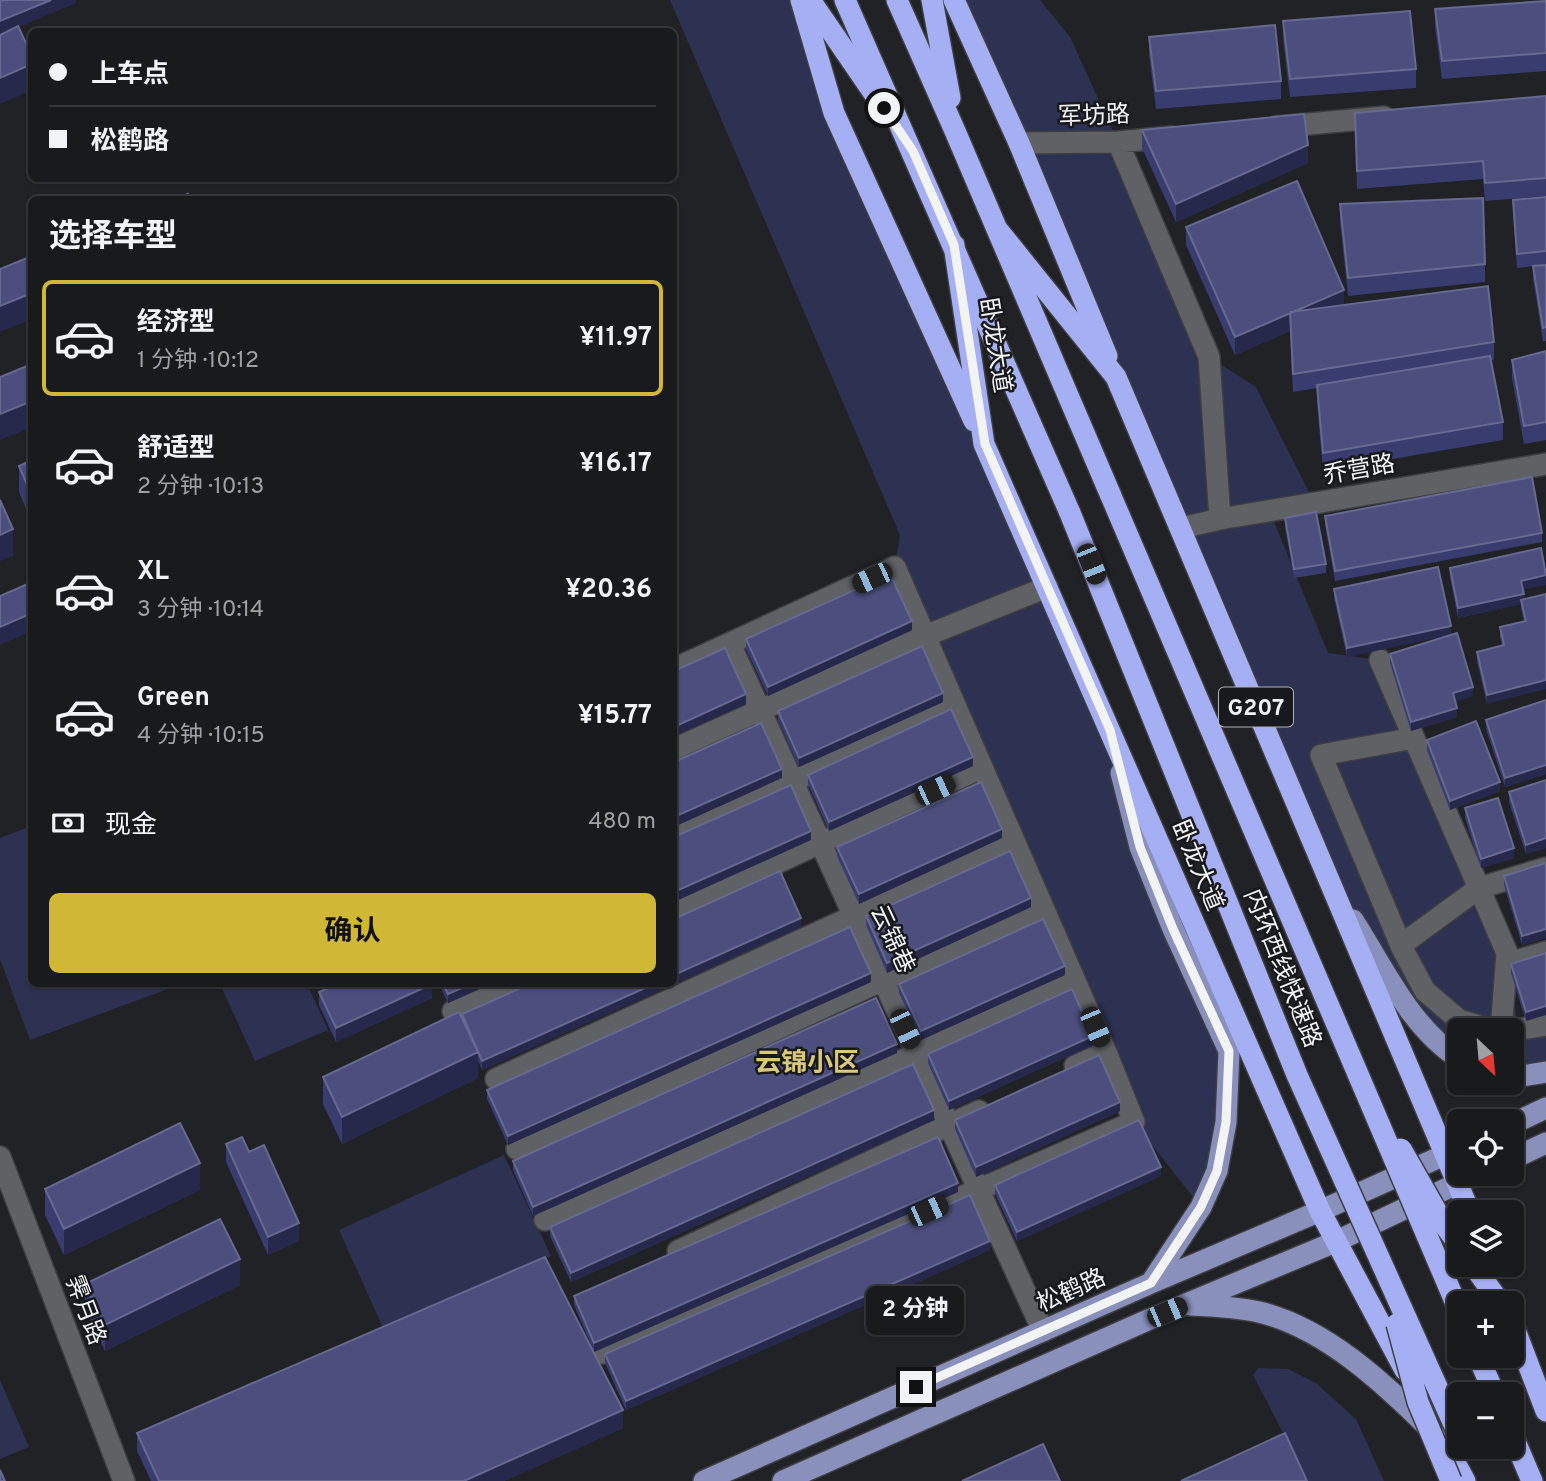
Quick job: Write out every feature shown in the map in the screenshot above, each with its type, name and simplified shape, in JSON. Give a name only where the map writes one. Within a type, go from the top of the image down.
[{"type":"highway","points":[[801,0],[834,113],[985,444]]},
{"type":"highway","points":[[810,0],[913,151]]},
{"type":"highway","name":"卧龙大道","points":[[845,0],[1070,513]]},
{"type":"highway","name":"卧龙大道","points":[[897,0],[956,131],[1111,496]]},
{"type":"highway","points":[[932,0],[956,131]]},
{"type":"highway","points":[[954,0],[1019,143],[1116,377]]},
{"type":"highway","name":"卧龙大道","points":[[997,229],[1116,377],[1332,888],[1447,1138]]},
{"type":"highway","name":"卧龙大道","points":[[954,245],[985,444],[1320,1212],[1465,1481]]},
{"type":"highway","name":"内环西线快速路","points":[[1111,496],[1450,1291]]},
{"type":"highway","name":"内环西线快速路","points":[[1070,513],[1297,1075],[1447,1409]]},
{"type":"highway","points":[[1347,1053],[1447,1228]]},
{"type":"highway","points":[[1297,1075],[1377,1249],[1418,1402],[1451,1481]]},
{"type":"highway","points":[[1482,1277],[1493,1291]]},
{"type":"highway","points":[[1524,1337],[1536,1353],[1546,1377]]},
{"type":"highway","points":[[1524,1353],[1546,1411]]},
{"type":"highway","points":[[1469,1459],[1479,1481]]},
{"type":"highway","points":[[1523,1459],[1532,1481]]},
{"type":"main road","points":[[1110,730],[1140,847],[1173,929],[1229,1051],[1226,1122],[1217,1171],[1201,1207],[1151,1283]]},
{"type":"main road","points":[[1332,888],[1385,977],[1426,1029],[1447,1048]]},
{"type":"main road","points":[[1524,1076],[1546,1072]]},
{"type":"main road","points":[[1524,1118],[1546,1108]]},
{"type":"main road","points":[[1524,1153],[1546,1143]]},
{"type":"main road","name":"松鹤路","points":[[704,1481],[1151,1283],[1320,1212],[1447,1154]]},
{"type":"main road","points":[[783,1481],[1335,1242],[1453,1186]]},
{"type":"main road","points":[[1185,1305],[1233,1307],[1262,1313],[1291,1323],[1324,1340],[1386,1388],[1447,1445],[1465,1481]]},
{"type":"street","points":[[1256,129],[1408,114]]},
{"type":"street","name":"军坊路","points":[[1019,143],[1118,142],[1187,135]]},
{"type":"street","points":[[1118,142],[1209,357],[1220,519]]},
{"type":"street","name":"乔营路","points":[[1181,528],[1220,519],[1546,464]]},
{"type":"street","points":[[602,1353],[1134,1122],[895,567],[677,668]]},
{"type":"street","points":[[677,747],[925,636],[1047,587]]},
{"type":"street","name":"云锦巷","points":[[730,645],[1043,1331]]},
{"type":"street","points":[[1380,660],[1507,953],[1500,1018]]},
{"type":"street","points":[[677,836],[954,706]]},
{"type":"street","points":[[1414,738],[1321,755],[1401,945],[1425,991],[1457,1018]]},
{"type":"street","points":[[677,910],[981,768]]},
{"type":"street","points":[[496,1079],[854,916],[1013,840]]},
{"type":"street","points":[[1401,945],[1479,888],[1546,868]]},
{"type":"street","points":[[517,1149],[883,980],[1044,909]]},
{"type":"street","points":[[1506,964],[1546,951]]},
{"type":"street","points":[[545,1220],[916,1054],[1073,977]]},
{"type":"street","points":[[453,1011],[507,987]]},
{"type":"street","points":[[1524,1029],[1546,1025]]},
{"type":"street","points":[[1058,1074],[1106,1052]]},
{"type":"street","points":[[659,1260],[997,1103]]},
{"type":"street","name":"霁月路","points":[[0,1157],[124,1481]]},
{"type":"shaded area","points":[[670,0],[801,0],[834,113],[1110,730],[1140,847],[1229,1051],[1201,1207],[1134,1122],[895,567],[900,535]]},
{"type":"shaded area","points":[[954,0],[1040,0],[1070,37],[1118,142],[1209,357],[1256,387],[1315,504],[1270,512],[1328,653],[1380,660],[1506,964],[1517,1018],[1447,1018],[1447,1044],[1363,936]]},
{"type":"shaded area","points":[[28,827],[28,987],[164,987],[165,990],[30,1040],[0,959],[0,838]]},
{"type":"shaded area","points":[[221,987],[308,987],[328,1030],[255,1061]]},
{"type":"shaded area","points":[[1546,1025],[1546,1072],[1524,1073],[1524,1028]]},
{"type":"shaded area","points":[[504,1155],[551,1256],[384,1330],[339,1230]]},
{"type":"shaded area","points":[[1258,1368],[1288,1369],[1316,1383],[1356,1419],[1384,1481],[1308,1481],[1253,1375]]},
{"type":"shaded area","points":[[0,1380],[29,1447],[0,1459]]},
{"type":"building","points":[[51,0],[0,21],[0,1]]},
{"type":"building","points":[[1546,1],[1546,53],[1442,61],[1435,9]]},
{"type":"building","points":[[1410,11],[1416,69],[1290,79],[1283,21]]},
{"type":"building","points":[[1275,25],[1281,81],[1156,91],[1149,37]]},
{"type":"building","points":[[18,26],[28,47],[28,66],[0,78],[0,35]]},
{"type":"building","points":[[1546,96],[1546,178],[1485,183],[1483,161],[1357,171],[1355,113]]},
{"type":"building","points":[[1304,114],[1308,145],[1176,204],[1142,130]]},
{"type":"building","points":[[1297,181],[1344,290],[1235,337],[1186,227]]},
{"type":"building","points":[[1546,197],[1546,251],[1517,254],[1513,200]]},
{"type":"building","points":[[1483,198],[1485,264],[1348,278],[1340,204]]},
{"type":"building","points":[[28,258],[28,295],[0,306],[0,269]]},
{"type":"building","points":[[1546,265],[1546,327],[1543,328],[1533,266]]},
{"type":"building","points":[[1488,286],[1494,342],[1293,374],[1290,312]]},
{"type":"building","points":[[1546,351],[1546,422],[1524,426],[1512,360]]},
{"type":"building","points":[[1490,356],[1503,422],[1323,453],[1317,385]]},
{"type":"building","points":[[28,366],[28,403],[0,414],[0,377]]},
{"type":"building","points":[[28,462],[28,487],[19,466]]},
{"type":"building","points":[[1532,477],[1542,533],[1335,571],[1325,516]]},
{"type":"building","points":[[0,500],[13,529],[0,535]]},
{"type":"building","points":[[1316,512],[1326,564],[1294,569],[1285,518]]},
{"type":"building","points":[[1541,548],[1546,575],[1521,581],[1524,594],[1458,608],[1450,568]]},
{"type":"building","points":[[1438,567],[1451,626],[1347,648],[1334,589]]},
{"type":"building","points":[[890,574],[912,621],[768,687],[746,639]]},
{"type":"building","points":[[28,584],[28,615],[0,627],[0,596]]},
{"type":"building","points":[[1546,594],[1546,680],[1487,695],[1477,652],[1504,645],[1500,627],[1526,621],[1521,600]]},
{"type":"building","points":[[1457,633],[1473,687],[1453,693],[1457,708],[1411,722],[1390,654]]},
{"type":"building","points":[[922,646],[943,693],[799,758],[778,711]]},
{"type":"building","points":[[725,648],[746,694],[677,726],[677,670]]},
{"type":"building","points":[[1546,700],[1546,765],[1505,778],[1486,720]]},
{"type":"building","points":[[951,709],[973,757],[829,822],[808,775]]},
{"type":"building","points":[[1476,721],[1500,782],[1450,801],[1427,740]]},
{"type":"building","points":[[761,723],[782,769],[677,816],[677,761]]},
{"type":"building","points":[[1546,780],[1546,838],[1526,845],[1509,792]]},
{"type":"building","points":[[981,782],[1002,829],[859,894],[837,847]]},
{"type":"building","points":[[791,785],[811,831],[677,891],[677,836]]},
{"type":"building","points":[[1498,798],[1514,848],[1481,859],[1465,808]]},
{"type":"building","points":[[1010,851],[1031,898],[887,963],[866,916]]},
{"type":"building","points":[[1546,863],[1546,929],[1522,936],[1504,876]]},
{"type":"building","points":[[780,871],[801,918],[677,974],[677,918]]},
{"type":"building","points":[[1043,919],[1065,966],[921,1031],[899,984]]},
{"type":"building","points":[[850,927],[871,973],[508,1136],[487,1090]]},
{"type":"building","points":[[1546,953],[1546,1006],[1526,1012],[1511,964]]},
{"type":"building","points":[[330,987],[425,987],[336,1028],[319,992]]},
{"type":"building","points":[[444,987],[464,987],[448,994]]},
{"type":"building","points":[[523,987],[647,987],[482,1061],[462,1014]]},
{"type":"building","points":[[1072,989],[1093,1036],[949,1101],[928,1054]]},
{"type":"building","points":[[876,998],[897,1044],[533,1207],[513,1161]]},
{"type":"building","points":[[459,1012],[478,1052],[342,1117],[323,1077]]},
{"type":"building","points":[[1099,1055],[1120,1102],[976,1167],[955,1120]]},
{"type":"building","points":[[913,1064],[934,1110],[571,1273],[550,1227]]},
{"type":"building","points":[[1139,1120],[1161,1167],[1017,1232],[995,1185]]},
{"type":"building","points":[[180,1123],[200,1163],[64,1229],[45,1189]]},
{"type":"building","points":[[242,1137],[249,1152],[264,1145],[299,1223],[268,1237],[226,1144]]},
{"type":"building","points":[[938,1137],[958,1183],[594,1343],[574,1296]]},
{"type":"building","points":[[970,1195],[990,1241],[626,1401],[605,1354]]},
{"type":"building","points":[[220,1219],[240,1259],[105,1325],[85,1284]]},
{"type":"building","points":[[545,1257],[623,1410],[464,1481],[159,1481],[137,1433]]},
{"type":"building","points":[[1285,1433],[1307,1481],[1181,1481]]},
{"type":"building","points":[[1043,1444],[1060,1481],[962,1481]]},
{"type":"district","name":"云锦小区","points":[[807,1062]]},
{"type":"route","points":[[884,108],[913,151],[954,245],[985,444],[1110,730],[1140,847],[1173,929],[1229,1051],[1226,1122],[1217,1171],[1201,1207],[1151,1283],[916,1387]]}]
